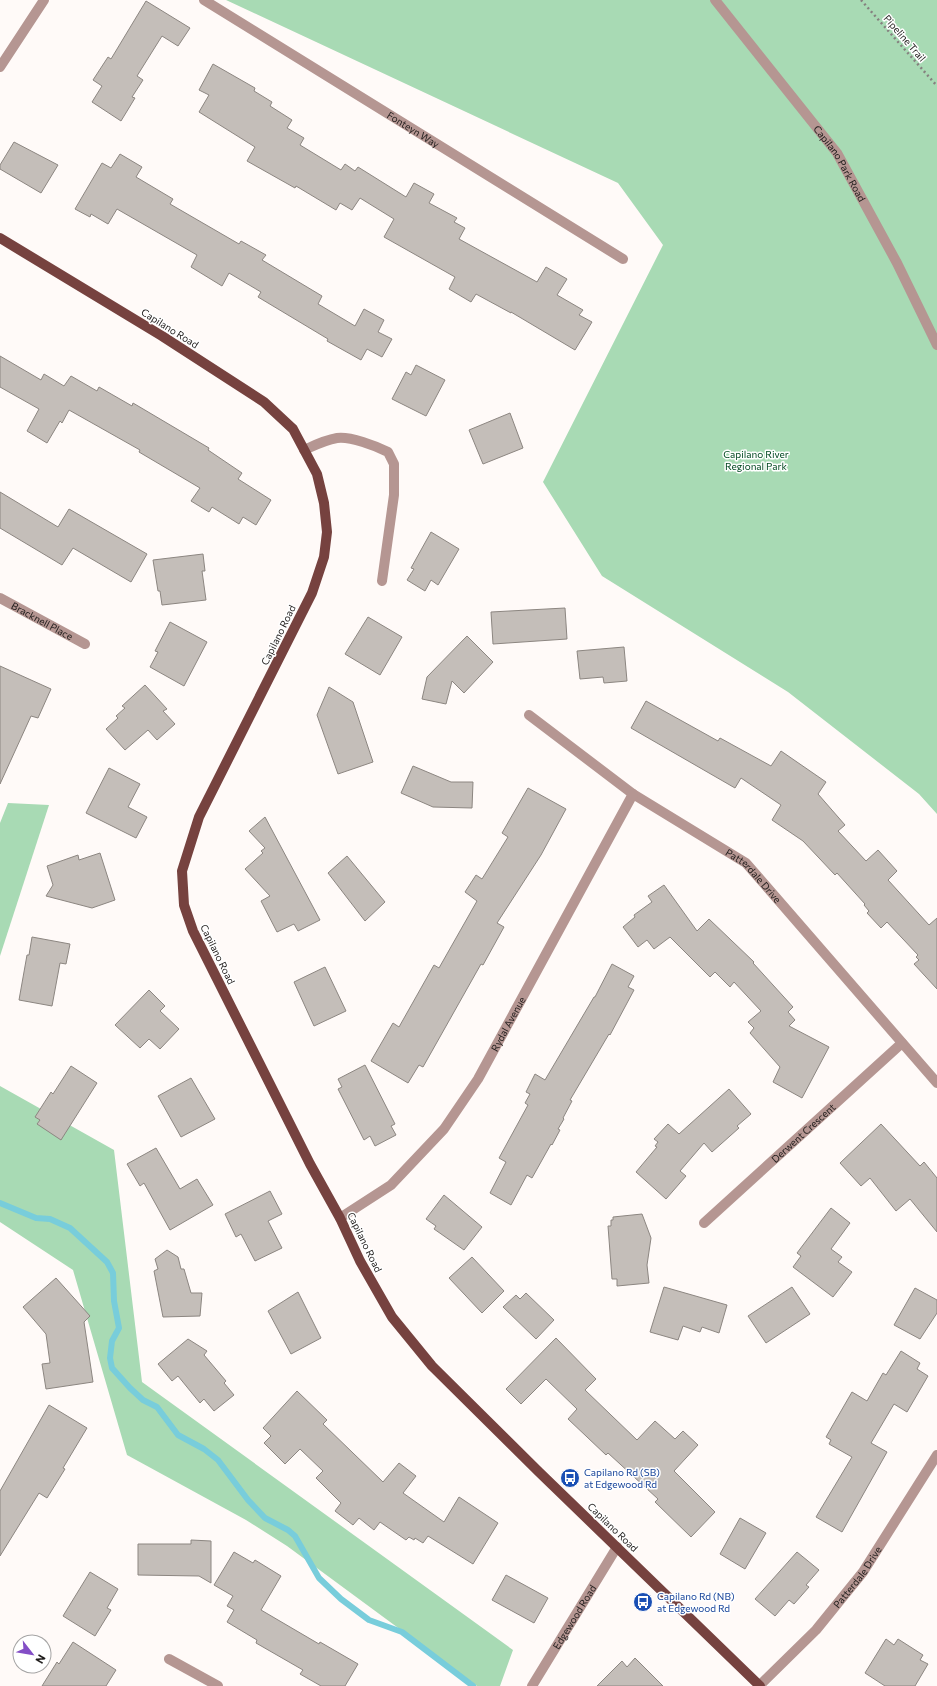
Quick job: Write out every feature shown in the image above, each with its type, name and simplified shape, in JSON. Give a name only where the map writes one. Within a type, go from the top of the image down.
[{"type":"main road","name":"Capilano Road","points":[[0,238],[162,336],[264,402],[292,429],[317,474],[324,503],[327,532],[324,557],[312,593],[199,817],[182,871],[184,905],[193,931],[310,1164],[340,1218],[360,1261],[392,1317],[432,1366],[760,1686]]},
{"type":"street","points":[[0,67],[44,0]]},
{"type":"street","name":"Fonteyn Way","points":[[204,0],[623,259]]},
{"type":"street","name":"Capilano Park Road","points":[[715,0],[837,153],[897,263],[937,345]]},
{"type":"street","points":[[304,450],[326,441],[339,438],[370,444],[388,452],[394,464],[394,495],[382,581]]},
{"type":"street","name":"Bracknell Place","points":[[0,598],[85,644]]},
{"type":"street","name":"Patterdale Drive","points":[[529,715],[633,794],[746,863],[937,1083]]},
{"type":"street","name":"Rydal Avenue","points":[[340,1218],[391,1185],[444,1129],[478,1079],[633,794]]},
{"type":"street","name":"Derwent Crescent","points":[[704,1223],[902,1043]]},
{"type":"street","name":"Patterdale Drive","points":[[760,1686],[816,1630],[863,1572],[937,1455]]},
{"type":"street","name":"Edgewood Road","points":[[532,1686],[617,1547]]},
{"type":"street","points":[[169,1659],[218,1686]]},
{"type":"path","name":"Pipeline Trail","points":[[861,0],[937,86]]},
{"type":"green space","name":"Capilano River Regional Park","points":[[226,0],[937,0],[937,814],[919,794],[788,692],[602,576],[543,482],[663,245],[618,183]]},
{"type":"green space","points":[[8,803],[49,805],[0,956],[0,823]]},
{"type":"green space","points":[[0,1086],[114,1150],[142,1382],[513,1650],[500,1686],[477,1686],[287,1546],[246,1520],[127,1455],[73,1270],[0,1222]]},
{"type":"building","points":[[146,1],[190,28],[178,46],[162,36],[137,76],[143,80],[132,97],[135,98],[121,121],[92,102],[102,86],[93,80],[108,57],[111,59]]},
{"type":"building","points":[[213,64],[255,88],[254,91],[272,102],[270,106],[292,120],[287,128],[304,138],[300,145],[341,170],[345,164],[355,171],[358,167],[406,197],[414,183],[434,194],[429,203],[457,218],[454,222],[465,228],[459,239],[537,282],[546,267],[567,279],[557,295],[583,310],[579,315],[592,322],[575,350],[511,312],[476,294],[471,302],[449,289],[455,277],[384,237],[394,219],[360,198],[352,210],[340,203],[336,210],[296,186],[295,188],[247,161],[255,147],[199,112],[209,95],[199,90]]},
{"type":"building","points":[[14,142],[58,165],[41,193],[0,169],[0,165]]},
{"type":"building","points":[[120,154],[142,167],[136,177],[173,199],[170,204],[239,244],[241,241],[266,255],[262,260],[322,296],[318,304],[355,326],[364,309],[384,320],[378,332],[392,339],[382,357],[367,349],[361,360],[327,341],[328,339],[258,297],[261,292],[229,273],[222,286],[191,267],[197,255],[117,209],[108,224],[91,214],[90,217],[75,209],[102,163],[111,168]]},
{"type":"building","points":[[0,356],[41,380],[44,374],[64,386],[71,376],[97,391],[99,387],[132,406],[133,403],[209,448],[208,450],[242,473],[238,479],[271,500],[256,525],[243,517],[239,524],[212,507],[209,512],[191,501],[200,488],[139,452],[140,450],[69,410],[62,423],[60,421],[47,443],[27,431],[39,409],[0,387]]},
{"type":"building","points":[[416,365],[445,380],[426,416],[392,399],[406,372],[411,375]]},
{"type":"building","points":[[510,413],[523,448],[483,464],[469,430]]},
{"type":"building","points":[[0,492],[58,527],[69,509],[147,554],[131,582],[73,548],[62,565],[0,528]]},
{"type":"building","points":[[431,532],[459,549],[438,585],[431,580],[425,591],[407,580],[414,569],[411,568]]},
{"type":"building","points":[[203,554],[205,571],[202,571],[206,600],[162,605],[153,560]]},
{"type":"building","points":[[565,608],[567,639],[493,644],[491,612]]},
{"type":"building","points":[[368,617],[402,637],[380,675],[345,654]]},
{"type":"building","points":[[170,622],[207,642],[184,686],[150,667],[158,652],[155,651]]},
{"type":"building","points":[[467,636],[493,662],[464,693],[452,681],[446,704],[422,699],[427,677]]},
{"type":"building","points":[[624,647],[627,681],[604,683],[603,677],[580,679],[577,651]]},
{"type":"building","points":[[0,666],[51,689],[38,718],[31,716],[0,784]]},
{"type":"building","points":[[145,685],[167,709],[163,711],[175,724],[157,740],[148,730],[125,750],[106,729],[118,718],[116,716],[125,708],[122,706]]},
{"type":"building","points":[[329,687],[353,702],[373,762],[338,774],[317,715]]},
{"type":"building","points":[[646,701],[718,741],[720,738],[771,766],[781,751],[826,782],[818,794],[845,825],[838,831],[866,861],[878,850],[897,871],[888,880],[929,925],[937,918],[937,989],[914,964],[919,960],[916,957],[918,955],[887,922],[881,928],[867,913],[869,911],[864,905],[865,904],[837,873],[835,875],[803,841],[772,820],[781,805],[741,778],[735,788],[631,728]]},
{"type":"building","points":[[413,766],[451,782],[473,782],[472,808],[433,807],[401,793]]},
{"type":"building","points":[[109,768],[140,784],[128,807],[147,817],[136,838],[86,813]]},
{"type":"building","points":[[528,788],[566,809],[541,855],[497,923],[504,927],[483,965],[481,964],[423,1067],[419,1065],[408,1083],[371,1061],[393,1023],[399,1027],[434,965],[439,968],[477,901],[465,892],[476,875],[482,879],[508,837],[502,833]]},
{"type":"building","points":[[265,817],[320,920],[298,931],[294,924],[277,932],[261,901],[270,896],[245,869],[263,853],[261,851],[265,848],[249,831]]},
{"type":"building","points":[[100,853],[115,900],[92,908],[46,896],[53,885],[47,866],[78,855],[79,860]]},
{"type":"building","points":[[347,856],[385,902],[365,921],[328,873]]},
{"type":"building","points":[[664,885],[697,931],[709,919],[754,962],[753,963],[793,1007],[788,1012],[795,1020],[789,1026],[829,1047],[802,1098],[773,1082],[780,1067],[750,1033],[754,1028],[748,1022],[761,1011],[734,982],[730,987],[715,972],[710,977],[670,937],[654,949],[647,940],[638,947],[623,927],[635,917],[634,915],[652,902],[648,896]]},
{"type":"building","points":[[32,937],[70,944],[66,964],[60,963],[52,1006],[19,1000],[27,955],[29,955]]},
{"type":"building","points":[[612,964],[634,976],[628,987],[634,990],[610,1035],[609,1034],[570,1100],[572,1101],[552,1145],[551,1144],[532,1178],[527,1175],[511,1205],[490,1193],[506,1162],[499,1158],[528,1105],[525,1103],[530,1094],[526,1092],[535,1074],[545,1080],[595,997]]},
{"type":"building","points":[[325,967],[346,1011],[314,1026],[294,982]]},
{"type":"building","points":[[149,990],[165,1006],[160,1011],[179,1029],[160,1049],[149,1039],[140,1048],[115,1025]]},
{"type":"building","points":[[365,1065],[395,1124],[391,1126],[396,1135],[375,1146],[370,1136],[364,1140],[338,1089],[342,1087],[338,1079]]},
{"type":"building","points":[[71,1066],[97,1083],[61,1140],[37,1124],[40,1120],[35,1117],[51,1092],[53,1094]]},
{"type":"building","points":[[191,1078],[215,1119],[181,1137],[158,1096]]},
{"type":"building","points":[[729,1089],[751,1114],[737,1126],[739,1128],[712,1152],[704,1143],[680,1171],[686,1176],[666,1199],[636,1172],[657,1147],[655,1146],[658,1142],[654,1139],[668,1124],[679,1134]]},
{"type":"building","points":[[881,1124],[920,1166],[924,1162],[937,1178],[937,1232],[910,1199],[896,1211],[870,1178],[861,1186],[840,1163]]},
{"type":"building","points":[[156,1148],[180,1189],[197,1179],[213,1205],[170,1230],[144,1183],[140,1186],[127,1164]]},
{"type":"building","points":[[270,1191],[282,1214],[268,1221],[282,1248],[255,1261],[241,1234],[236,1237],[225,1214]]},
{"type":"building","points":[[444,1195],[482,1227],[464,1250],[434,1229],[436,1226],[426,1219]]},
{"type":"building","points":[[831,1208],[850,1223],[831,1249],[842,1257],[838,1262],[852,1272],[833,1297],[793,1267],[801,1256],[797,1253]]},
{"type":"building","points":[[642,1214],[651,1238],[647,1265],[649,1283],[617,1286],[617,1279],[612,1279],[608,1226],[611,1226],[611,1220],[613,1220],[613,1217]]},
{"type":"building","points":[[167,1250],[178,1257],[181,1269],[184,1269],[191,1293],[202,1293],[200,1316],[163,1317],[154,1271],[158,1269],[155,1259]]},
{"type":"building","points":[[472,1257],[504,1291],[482,1313],[449,1278]]},
{"type":"building","points":[[56,1278],[90,1316],[84,1322],[93,1382],[46,1389],[42,1364],[50,1363],[46,1334],[23,1307]]},
{"type":"building","points":[[664,1287],[727,1305],[719,1333],[702,1327],[700,1332],[683,1326],[678,1340],[650,1332]]},
{"type":"building","points":[[792,1287],[810,1314],[766,1343],[748,1316]]},
{"type":"building","points":[[915,1288],[937,1300],[937,1313],[920,1339],[894,1325]]},
{"type":"building","points":[[298,1292],[321,1338],[291,1354],[268,1311]]},
{"type":"building","points":[[526,1293],[554,1320],[536,1339],[503,1307],[516,1295],[520,1299]]},
{"type":"building","points":[[556,1338],[596,1379],[585,1390],[637,1440],[655,1421],[675,1439],[683,1431],[698,1445],[674,1471],[715,1512],[691,1537],[655,1502],[658,1499],[608,1453],[606,1455],[568,1419],[577,1409],[546,1379],[521,1404],[506,1389]]},
{"type":"building","points":[[188,1339],[207,1351],[204,1355],[226,1381],[224,1383],[234,1395],[214,1411],[204,1399],[200,1403],[178,1376],[172,1381],[158,1364]]},
{"type":"building","points":[[901,1351],[920,1363],[917,1369],[928,1376],[907,1412],[894,1404],[871,1443],[887,1452],[842,1532],[816,1517],[852,1457],[829,1444],[831,1440],[826,1437],[852,1392],[867,1401],[883,1373],[886,1375]]},
{"type":"building","points":[[297,1391],[327,1420],[323,1424],[383,1482],[399,1463],[416,1476],[403,1493],[444,1522],[459,1497],[498,1523],[473,1564],[428,1536],[423,1543],[415,1538],[414,1540],[409,1537],[406,1540],[380,1522],[374,1530],[359,1518],[353,1525],[335,1511],[341,1503],[316,1478],[323,1471],[300,1449],[285,1464],[264,1443],[271,1436],[263,1428]]},
{"type":"building","points":[[49,1405],[87,1428],[63,1468],[65,1469],[47,1498],[39,1493],[0,1556],[0,1491]]},
{"type":"building","points":[[740,1518],[766,1533],[745,1569],[720,1554]]},
{"type":"building","points":[[191,1540],[211,1541],[211,1583],[199,1576],[138,1575],[138,1544],[191,1544]]},
{"type":"building","points":[[234,1552],[253,1563],[255,1560],[281,1576],[261,1610],[319,1644],[320,1642],[358,1664],[345,1686],[321,1686],[300,1674],[303,1670],[256,1643],[257,1640],[227,1622],[234,1610],[227,1606],[233,1596],[214,1585]]},
{"type":"building","points":[[797,1552],[819,1570],[806,1585],[809,1587],[794,1604],[789,1600],[775,1616],[755,1599]]},
{"type":"building","points":[[90,1572],[118,1589],[107,1608],[111,1610],[95,1636],[63,1616]]},
{"type":"building","points":[[506,1575],[548,1598],[534,1623],[492,1600]]},
{"type":"building","points":[[886,1639],[894,1645],[898,1639],[923,1655],[920,1660],[928,1664],[915,1686],[885,1686],[865,1673]]},
{"type":"building","points":[[73,1642],[116,1670],[106,1686],[42,1686],[50,1674],[52,1674],[52,1670],[57,1662],[59,1664]]},
{"type":"building","points":[[635,1658],[663,1686],[597,1686],[622,1661],[627,1667]]},
{"type":"waterway","points":[[0,1203],[36,1218],[50,1219],[70,1228],[107,1262],[113,1273],[114,1301],[119,1328],[112,1341],[110,1358],[112,1368],[130,1388],[143,1400],[157,1407],[178,1435],[204,1449],[218,1460],[248,1500],[265,1518],[288,1530],[295,1536],[319,1578],[341,1599],[369,1620],[402,1632],[473,1686]]},
{"type":"place","name":"Capilano Rd (SB) at Edgewood Rd","points":[[570,1478]]},
{"type":"place","name":"Capilano Rd (NB) at Edgewood Rd","points":[[643,1602]]}]
